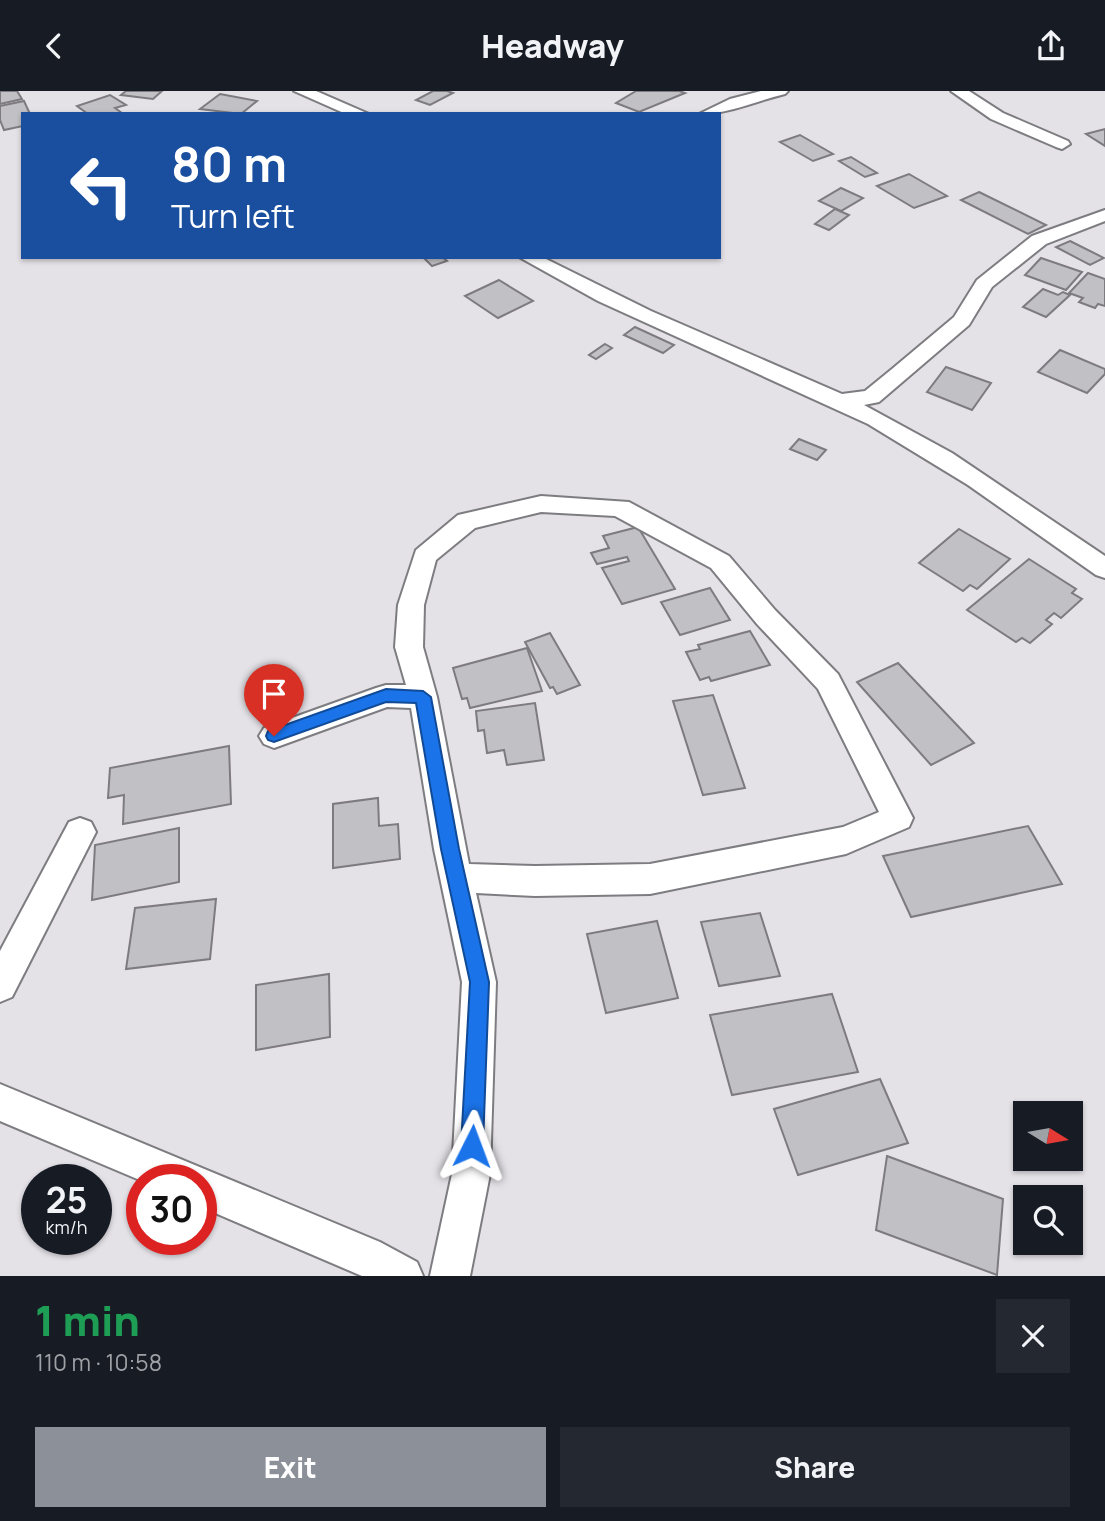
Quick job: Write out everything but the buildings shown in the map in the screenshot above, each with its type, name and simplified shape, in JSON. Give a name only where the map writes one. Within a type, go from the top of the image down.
[{"type":"street","points":[[302,91],[356,112]]},
{"type":"street","points":[[712,112],[762,93],[780,91]]},
{"type":"street","points":[[959,91],[997,116],[1062,144]]},
{"type":"street","points":[[841,401],[871,397],[900,374],[962,321],[984,283],[1040,240],[1105,215]]},
{"type":"street","points":[[531,259],[583,289],[841,401],[896,430],[1017,507],[1105,569]]},
{"type":"street","points":[[450,1276],[471,1174],[479,982],[457,878],[423,697],[409,647],[411,604],[425,556],[467,520],[541,504],[620,509],[720,562],[766,617],[828,682],[898,818],[846,840],[650,879],[535,881],[457,878]]},
{"type":"street","points":[[274,736],[386,696],[423,697]]},
{"type":"street","points":[[0,985],[80,832]]},
{"type":"street","points":[[0,1102],[148,1164]]},
{"type":"street","points":[[217,1194],[366,1256],[403,1276]]},
{"type":"route","points":[[274,736],[386,696],[423,697],[450,849],[479,982],[472,1146]]}]
